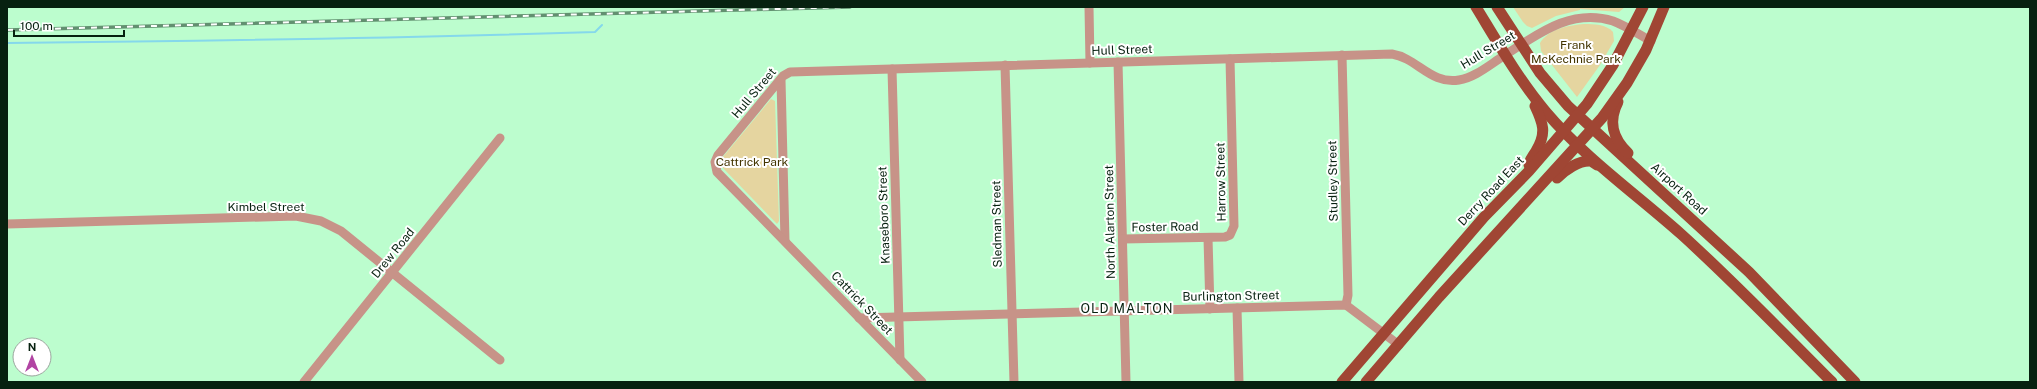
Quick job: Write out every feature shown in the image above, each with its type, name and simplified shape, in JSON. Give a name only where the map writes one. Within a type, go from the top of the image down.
[{"type":"main road","points":[[1476,7],[1532,94],[1564,130],[1736,285],[1832,382]]},
{"type":"main road","name":"Airport Road","points":[[1497,7],[1540,73],[1577,115],[1749,272],[1855,382]]},
{"type":"main road","name":"Derry Road East","points":[[1342,382],[1484,217],[1529,171],[1577,115],[1604,79],[1643,7]]},
{"type":"main road","points":[[1366,382],[1439,297],[1593,129],[1627,83],[1650,41],[1664,7]]},
{"type":"main road","points":[[1627,83],[1628,86],[1617,104],[1612,124],[1613,133],[1621,147],[1649,171],[1651,181]]},
{"type":"main road","points":[[1529,171],[1529,161],[1540,144],[1543,132],[1542,120],[1531,99],[1532,94]]},
{"type":"main road","points":[[1533,194],[1544,193],[1571,167],[1583,161],[1591,161],[1634,198],[1638,197]]},
{"type":"street","points":[[1089,7],[1090,63]]},
{"type":"street","name":"Hull Street","points":[[785,240],[719,174],[715,165],[718,155],[786,74],[794,71],[1342,55],[1395,55],[1405,58],[1432,76],[1444,80],[1455,81],[1475,74],[1551,26],[1572,19],[1604,19],[1631,30],[1650,41]]},
{"type":"street","name":"Studley Street","points":[[1342,55],[1348,295],[1346,305]]},
{"type":"street","name":"Harrow Street","points":[[1210,309],[1208,238],[1225,237],[1230,235],[1234,226],[1230,59]]},
{"type":"street","name":"North Alarton Street","points":[[1118,62],[1126,382]]},
{"type":"street","name":"Sledman Street","points":[[1005,65],[1014,382]]},
{"type":"street","name":"Knaseboro Street","points":[[892,69],[900,360]]},
{"type":"street","points":[[781,80],[785,240]]},
{"type":"street","name":"Drew Road","points":[[304,382],[500,138]]},
{"type":"street","name":"Kimbel Street","points":[[7,224],[296,216],[321,221],[341,231],[500,360]]},
{"type":"street","name":"Foster Road","points":[[1123,239],[1208,238]]},
{"type":"street","name":"Cattrick Street","points":[[785,240],[922,382]]},
{"type":"street","points":[[1346,305],[1399,345]]},
{"type":"street","name":"Burlington Street","points":[[859,318],[1346,305]]},
{"type":"street","points":[[1237,308],[1239,382]]},
{"type":"green space","name":"Frank McKechnie Park","points":[[1513,7],[1625,7],[1619,12],[1580,9],[1556,16],[1532,28],[1523,22]]},
{"type":"green space","name":"Frank McKechnie Park","points":[[1596,24],[1607,27],[1613,32],[1614,41],[1600,65],[1577,97],[1541,51],[1540,43],[1548,34],[1554,31],[1572,25]]},
{"type":"green space","name":"Cattrick Park","points":[[771,99],[775,101],[779,221],[777,224],[720,165],[722,158]]},
{"type":"waterway","points":[[7,43],[301,39],[595,32],[602,25]]},
{"type":"railway","points":[[7,30],[850,7]]},
{"type":"district","name":"OLD MALTON","points":[[1127,308]]}]
